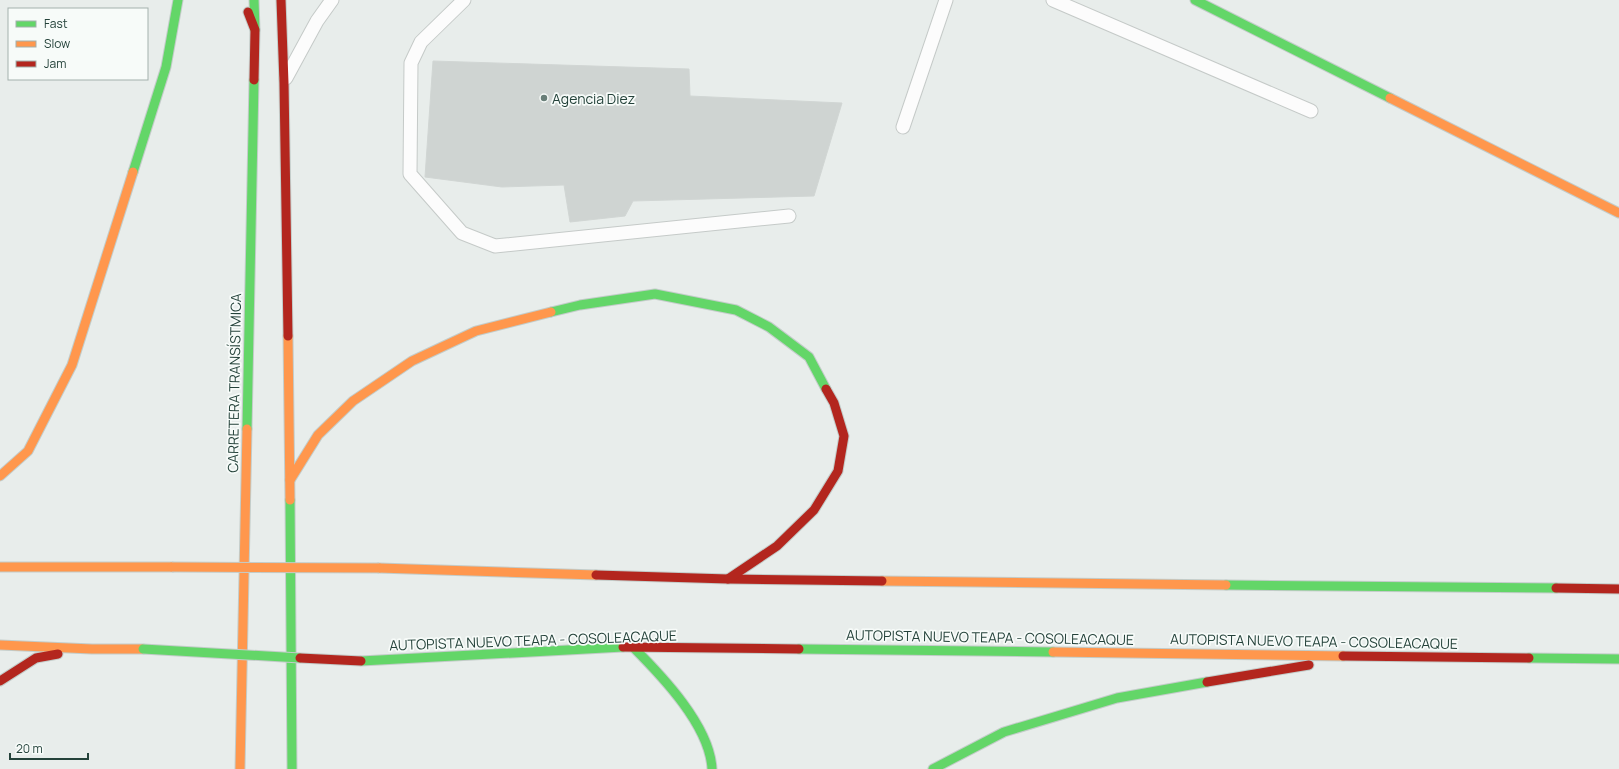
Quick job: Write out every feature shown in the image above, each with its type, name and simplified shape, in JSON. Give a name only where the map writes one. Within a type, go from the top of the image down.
[{"type":"main road","points":[[0,476],[28,451],[72,365],[166,67],[178,0]]},
{"type":"main road","points":[[254,0],[255,30]]},
{"type":"main road","points":[[281,0],[284,83],[290,480],[292,769]]},
{"type":"main road","points":[[1195,0],[1619,213]]},
{"type":"main road","name":"CARRETERA TRANSÍSTMICA","points":[[240,769],[255,30],[246,6]]},
{"type":"main road","points":[[290,480],[318,435],[353,400],[412,361],[476,331],[580,305],[655,294],[736,310],[769,327],[809,358],[834,403],[844,436],[838,471],[814,510],[778,546],[728,579]]},
{"type":"main road","points":[[0,567],[379,568],[728,579],[1619,589]]},
{"type":"main road","points":[[0,645],[92,649]]},
{"type":"main road","points":[[633,647],[675,690],[700,728],[712,761],[712,769]]},
{"type":"main road","name":"AUTOPISTA NUEVO TEAPA - COSOLEACAQUE","points":[[92,649],[143,649],[361,661],[633,647],[1619,660]]},
{"type":"main road","points":[[0,680],[36,658],[92,649]]},
{"type":"main road","points":[[933,769],[1004,732],[1117,698],[1365,656]]},
{"type":"lane","points":[[284,83],[317,21],[332,0]]},
{"type":"lane","points":[[464,0],[421,42],[411,63],[410,174],[462,233],[495,246],[789,216]]},
{"type":"lane","points":[[903,127],[946,0]]},
{"type":"lane","points":[[1053,0],[1311,111]]},
{"type":"building","points":[[433,61],[689,69],[690,96],[842,103],[814,196],[633,201],[625,216],[570,222],[564,185],[502,187],[425,177]]},
{"type":"traffic: fast","points":[[133,172],[166,67],[178,0]]},
{"type":"traffic: fast","points":[[254,0],[255,30]]},
{"type":"traffic: fast","points":[[1195,0],[1390,98]]},
{"type":"traffic: fast","points":[[247,429],[254,80]]},
{"type":"traffic: fast","points":[[551,312],[580,305],[655,294],[736,310],[769,327],[809,357],[826,389]]},
{"type":"traffic: fast","points":[[290,500],[292,769]]},
{"type":"traffic: fast","points":[[1226,585],[1556,588]]},
{"type":"traffic: fast","points":[[361,661],[623,647]]},
{"type":"traffic: fast","points":[[633,647],[670,687],[694,719],[703,736],[709,753],[712,769]]},
{"type":"traffic: fast","points":[[143,649],[300,658]]},
{"type":"traffic: fast","points":[[799,649],[1053,652]]},
{"type":"traffic: fast","points":[[1529,658],[1619,659]]},
{"type":"traffic: fast","points":[[933,769],[1004,732],[1117,698],[1207,682]]},
{"type":"traffic: slow","points":[[1390,98],[1619,213]]},
{"type":"traffic: slow","points":[[0,476],[28,451],[72,365],[133,172]]},
{"type":"traffic: slow","points":[[290,480],[318,435],[353,401],[412,361],[476,331],[551,312]]},
{"type":"traffic: slow","points":[[288,336],[290,500]]},
{"type":"traffic: slow","points":[[240,769],[247,429]]},
{"type":"traffic: slow","points":[[0,567],[172,567]]},
{"type":"traffic: slow","points":[[172,567],[379,568]]},
{"type":"traffic: slow","points":[[379,568],[596,575]]},
{"type":"traffic: slow","points":[[882,581],[1226,585]]},
{"type":"traffic: slow","points":[[0,645],[92,649],[143,649]]},
{"type":"traffic: slow","points":[[1053,652],[1343,656]]},
{"type":"traffic: jam","points":[[281,0],[284,83],[288,336]]},
{"type":"traffic: jam","points":[[248,12],[255,30],[254,80]]},
{"type":"traffic: jam","points":[[728,579],[777,546],[814,510],[838,471],[844,436],[834,403],[826,389]]},
{"type":"traffic: jam","points":[[596,575],[728,579],[882,581]]},
{"type":"traffic: jam","points":[[1556,588],[1619,589]]},
{"type":"traffic: jam","points":[[623,647],[799,649]]},
{"type":"traffic: jam","points":[[0,681],[36,658],[58,654]]},
{"type":"traffic: jam","points":[[1343,656],[1529,658]]},
{"type":"traffic: jam","points":[[300,658],[361,661]]},
{"type":"traffic: jam","points":[[1207,682],[1309,665]]},
{"type":"place","name":"Agencia Diez","points":[[544,98]]}]
